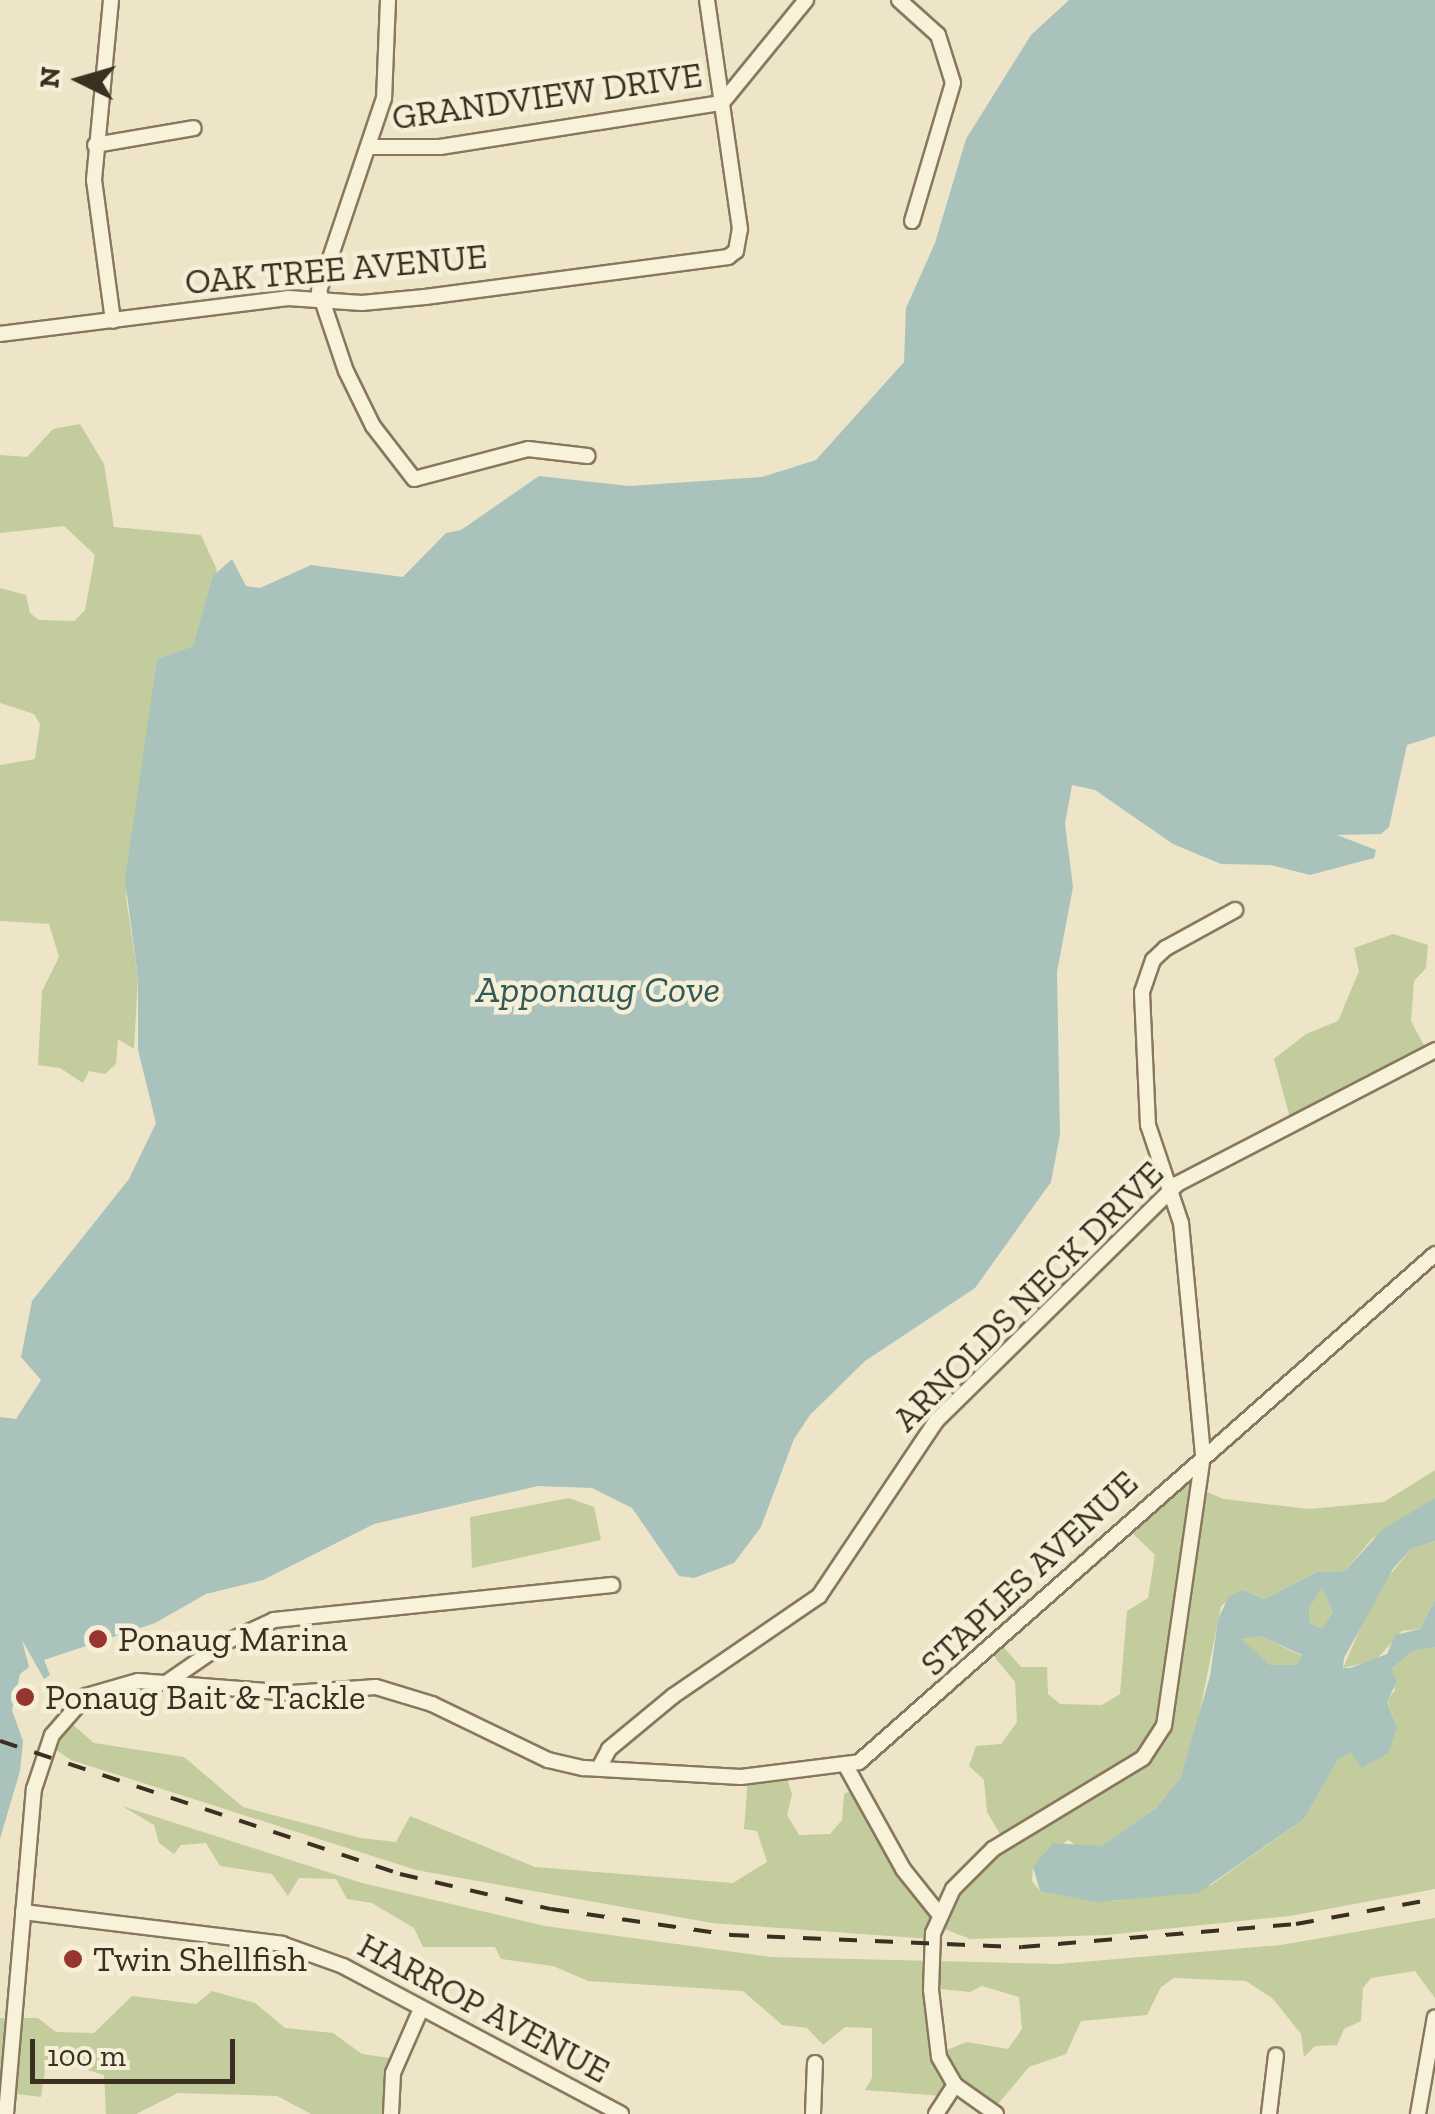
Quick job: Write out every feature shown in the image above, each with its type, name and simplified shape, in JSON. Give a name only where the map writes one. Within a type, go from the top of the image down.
[{"type":"street","points":[[111,0],[95,145],[113,320]]},
{"type":"street","points":[[389,0],[384,98],[324,265],[320,301],[373,426],[409,474],[425,478],[528,450],[588,456]]},
{"type":"street","points":[[707,0],[722,103]]},
{"type":"street","name":"GRANDVIEW DRIVE","points":[[368,148],[440,147],[722,103],[806,0]]},
{"type":"street","points":[[899,0],[938,36],[950,58],[953,83],[912,221]]},
{"type":"street","name":"OAK TREE AVENUE","points":[[0,334],[288,298],[320,301],[425,297],[736,252],[740,230],[722,103]]},
{"type":"street","points":[[95,145],[194,128]]},
{"type":"street","points":[[996,2114],[955,2084],[933,2029],[930,1965],[939,1914],[953,1889],[993,1849],[1157,1744],[1174,1674],[1202,1455],[1184,1240],[1148,1125],[1144,980],[1166,948],[1235,910]]},
{"type":"street","name":"ARNOLDS NECK DRIVE","points":[[598,1768],[609,1749],[674,1696],[818,1596],[938,1420],[1170,1190],[1252,1140],[1435,1050]]},
{"type":"street","name":"STAPLES AVENUE","points":[[598,1768],[742,1776],[846,1766],[868,1756],[935,1700],[1202,1455],[1435,1254]]},
{"type":"street","points":[[166,1683],[224,1643],[274,1620],[612,1585]]},
{"type":"street","points":[[6,2114],[34,1789],[52,1734],[72,1706],[98,1689],[166,1683],[292,1693],[389,1690],[548,1760],[598,1768]]},
{"type":"street","points":[[846,1766],[903,1869],[939,1914]]},
{"type":"street","name":"HARROP AVENUE","points":[[23,1912],[282,1944],[344,1966],[620,2114]]},
{"type":"street","points":[[391,2114],[393,2073],[421,2009]]},
{"type":"street","points":[[1418,2114],[1435,2017]]},
{"type":"street","points":[[1269,2114],[1276,2054]]},
{"type":"street","points":[[813,2114],[815,2063]]},
{"type":"street","points":[[936,2114],[955,2084]]},
{"type":"green space","points":[[80,424],[104,464],[114,527],[201,535],[217,570],[193,646],[157,659],[126,897],[138,978],[134,1049],[118,1039],[116,1064],[105,1074],[89,1071],[83,1083],[60,1068],[38,1065],[42,991],[59,957],[49,924],[0,921],[0,765],[35,759],[40,724],[34,714],[0,703],[0,588],[26,595],[30,613],[39,620],[74,621],[85,610],[95,555],[64,526],[0,533],[0,455],[27,457],[53,429]]},
{"type":"green space","points":[[1393,934],[1428,945],[1426,968],[1414,981],[1411,1021],[1427,1051],[1290,1118],[1274,1059],[1306,1034],[1338,1021],[1359,971],[1354,948]]},
{"type":"green space","points":[[1199,1459],[1199,1489],[1224,1499],[1309,1509],[1384,1502],[1435,1470],[1435,1498],[1372,1539],[1345,1571],[1317,1572],[1264,1599],[1243,1590],[1221,1606],[1192,1751],[1181,1777],[1156,1808],[1101,1846],[1084,1850],[1068,1840],[1033,1867],[1032,1881],[1040,1891],[1113,1901],[1211,1885],[1304,1819],[1339,1758],[1397,1727],[1387,1701],[1395,1690],[1391,1669],[1413,1651],[1435,1647],[1435,1889],[1290,1916],[1107,1935],[970,1939],[937,1926],[932,1938],[917,1938],[712,1923],[416,1870],[71,1760],[49,1745],[64,1717],[94,1743],[184,1757],[243,1807],[361,1838],[396,1842],[410,1816],[535,1867],[733,1883],[767,1862],[757,1831],[744,1829],[748,1776],[785,1772],[792,1794],[787,1815],[799,1835],[830,1834],[842,1820],[844,1794],[857,1787],[938,1912],[1003,1839],[987,1812],[984,1780],[969,1766],[976,1746],[1001,1744],[1017,1722],[1015,1682],[988,1649],[999,1642],[1021,1667],[1047,1667],[1048,1694],[1060,1704],[1102,1705],[1120,1694],[1127,1611],[1148,1598],[1155,1555],[1124,1525]]},
{"type":"green space","points":[[569,1498],[594,1507],[601,1540],[472,1568],[470,1517]]},
{"type":"green space","points":[[1435,1541],[1435,1600],[1420,1629],[1402,1631],[1376,1660],[1343,1668],[1376,1592],[1411,1549]]},
{"type":"green space","points":[[1322,1587],[1333,1613],[1330,1626],[1322,1629],[1310,1623],[1309,1608]]},
{"type":"green space","points":[[1260,1636],[1302,1656],[1297,1665],[1270,1665],[1240,1639]]},
{"type":"green space","points":[[122,1806],[362,1883],[545,1926],[771,1957],[1058,1964],[1281,1945],[1435,1918],[1435,1998],[1415,1971],[1371,1978],[1363,1988],[1361,2021],[1344,2029],[1337,2045],[1315,2046],[1304,2057],[1301,2034],[1273,1999],[1246,1981],[1174,1978],[1161,1987],[1147,2015],[1081,2021],[1066,2054],[1029,2067],[993,2110],[953,2085],[942,2096],[865,2090],[872,2078],[872,2028],[845,2027],[823,2045],[807,2028],[782,2025],[743,1991],[588,1981],[553,1966],[501,1959],[495,1947],[423,1947],[414,1928],[372,1903],[347,1899],[336,1879],[299,1878],[288,1896],[272,1874],[220,1866],[206,1843],[181,1845],[174,1854],[159,1843],[154,1825]],"holes":[[[982,1986],[1019,1997],[1022,2029],[1008,2049],[967,2042],[939,2053],[930,1988],[970,1992]]]},
{"type":"green space","points":[[212,1991],[255,2003],[285,2028],[333,2033],[362,2054],[396,2059],[390,2114],[311,2114],[277,2096],[178,2093],[136,2114],[106,2114],[104,2075],[60,2061],[45,2070],[41,2097],[0,2092],[0,2018],[38,2018],[56,2032],[94,2033],[132,1996],[196,2004]]},
{"type":"water","name":"Apponaug Cove","points":[[1069,0],[1435,0],[1435,736],[1407,745],[1389,827],[1381,834],[1337,835],[1376,850],[1374,858],[1310,875],[1271,865],[1221,864],[1173,844],[1095,790],[1072,785],[1065,824],[1073,887],[1057,972],[1060,1134],[1051,1182],[975,1288],[865,1361],[810,1415],[794,1439],[761,1527],[734,1563],[694,1578],[679,1576],[632,1508],[592,1488],[538,1486],[374,1524],[263,1580],[206,1594],[155,1623],[44,1660],[50,1675],[44,1679],[22,1640],[29,1667],[20,1674],[12,1710],[23,1741],[20,1771],[0,1839],[0,1417],[16,1419],[41,1380],[21,1357],[32,1301],[129,1179],[156,1123],[138,1050],[138,978],[125,880],[157,659],[193,646],[213,576],[232,559],[246,586],[260,588],[311,565],[403,577],[446,533],[461,530],[539,476],[629,486],[762,477],[816,460],[904,362],[906,308],[935,243],[966,139],[1031,35]]},
{"type":"water","points":[[1435,1498],[1435,1541],[1411,1549],[1393,1569],[1344,1658],[1343,1668],[1350,1668],[1387,1654],[1395,1635],[1420,1629],[1435,1600],[1435,1647],[1413,1651],[1391,1669],[1397,1681],[1387,1702],[1397,1727],[1388,1753],[1362,1768],[1351,1753],[1339,1758],[1304,1819],[1198,1893],[1096,1902],[1040,1891],[1033,1867],[1053,1843],[1101,1846],[1156,1808],[1181,1777],[1210,1676],[1218,1619],[1229,1596],[1243,1590],[1264,1599],[1317,1572],[1345,1571],[1383,1529]],"holes":[[[1322,1588],[1333,1613],[1322,1629],[1310,1623],[1309,1608]],[[1260,1636],[1302,1655],[1297,1665],[1270,1665],[1241,1639]]]},
{"type":"railway","points":[[0,1741],[400,1874],[551,1909],[731,1935],[1022,1947],[1296,1924],[1435,1899]]},
{"type":"place","name":"Ponaug Marina","points":[[98,1639]]},
{"type":"place","name":"Ponaug Bait & Tackle","points":[[25,1697]]},
{"type":"place","name":"Twin Shellfish","points":[[73,1959]]}]
